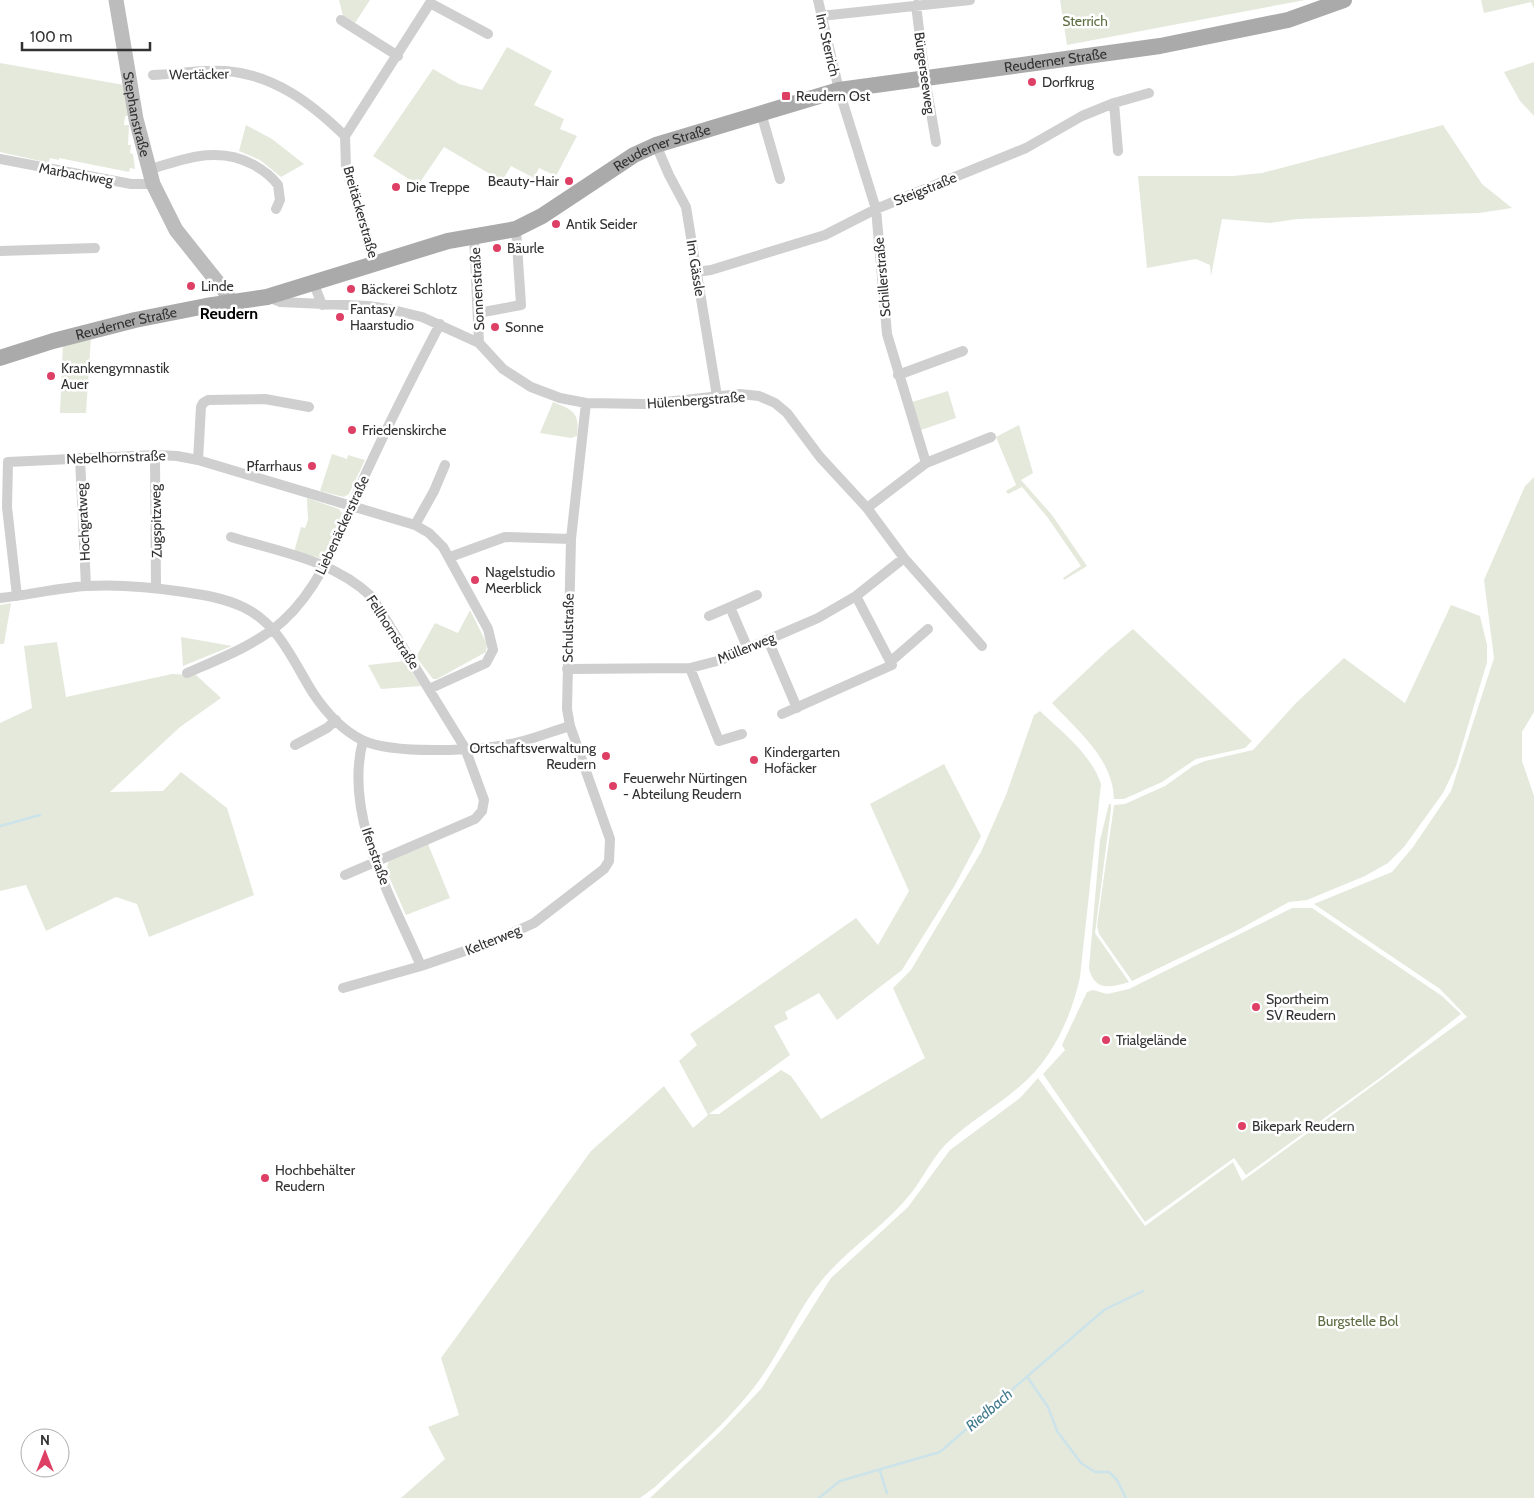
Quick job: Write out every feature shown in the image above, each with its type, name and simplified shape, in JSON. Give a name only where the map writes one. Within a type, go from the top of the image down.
[{"type":"main road","name":"Reuderner Straße","points":[[0,358],[109,326],[174,311],[267,297],[376,265],[448,241],[516,229],[542,216],[634,155],[656,145],[839,90],[1160,46],[1288,20],[1344,0]]},
{"type":"street","name":"Stephanstraße","points":[[116,0],[134,110],[152,184],[176,230],[227,294],[230,303]]},
{"type":"street","name":"Im Sterrich","points":[[818,0],[839,90]]},
{"type":"street","points":[[821,16],[970,0]]},
{"type":"street","points":[[345,136],[398,56],[430,3],[488,34]]},
{"type":"street","name":"Bürgerseeweg","points":[[916,5],[925,78],[936,142]]},
{"type":"street","points":[[341,20],[398,56]]},
{"type":"street","name":"Wertäcker","points":[[153,75],[227,71],[255,77],[292,91],[318,110],[345,136]]},
{"type":"street","name":"Schillerstraße","points":[[839,90],[876,209],[887,334],[926,463]]},
{"type":"street","name":"Steigstraße","points":[[696,272],[825,235],[876,209],[1026,148],[1082,116],[1114,103],[1149,93]]},
{"type":"street","points":[[1114,103],[1118,151]]},
{"type":"street","points":[[761,113],[780,179]]},
{"type":"street","name":"Breitäckerstraße","points":[[345,136],[346,168],[376,265]]},
{"type":"street","name":"Im Gässle","points":[[656,145],[686,207],[717,396]]},
{"type":"street","name":"Stephanstraße","points":[[148,170],[206,154],[236,157],[257,167],[276,181],[280,193],[279,205],[276,209]]},
{"type":"street","name":"Marbachweg","points":[[0,159],[122,183],[152,184]]},
{"type":"street","points":[[478,313],[521,305],[516,229]]},
{"type":"street","name":"Sonnenstraße","points":[[474,235],[479,343]]},
{"type":"street","points":[[0,251],[94,248]]},
{"type":"street","points":[[314,284],[322,305]]},
{"type":"street","name":"Hülenbergstraße","points":[[267,297],[280,302],[389,309],[440,324],[479,343],[503,369],[531,387],[560,398],[586,404],[646,404],[740,394],[759,396],[775,403],[786,413],[820,457],[867,508],[904,558],[982,646]]},
{"type":"street","name":"Liebenäckerstraße","points":[[187,673],[220,659],[272,629],[298,606],[325,565],[398,403],[440,324]]},
{"type":"street","points":[[898,375],[963,351]]},
{"type":"street","points":[[198,460],[201,408],[208,400],[265,399],[309,408]]},
{"type":"street","name":"Schulstraße","points":[[586,404],[571,539],[567,669],[570,726],[611,845]]},
{"type":"street","points":[[867,508],[926,463],[991,437]]},
{"type":"street","name":"Nebelhornstraße","points":[[17,596],[4,507],[8,462],[155,455],[176,456],[198,460],[415,525]]},
{"type":"street","name":"Zugspitzweg","points":[[155,455],[156,588]]},
{"type":"street","name":"Hochgratweg","points":[[80,458],[86,586]]},
{"type":"street","points":[[429,689],[486,663],[493,650],[488,629],[450,557],[429,533],[415,525],[434,491],[445,465]]},
{"type":"street","name":"Fellhornstraße","points":[[232,537],[325,565],[359,584],[372,596],[464,748],[484,800],[482,811],[475,819],[345,875]]},
{"type":"street","points":[[450,557],[505,537],[571,539]]},
{"type":"street","name":"Müllerweg","points":[[567,669],[690,668],[721,660],[818,618],[856,596],[904,558]]},
{"type":"street","points":[[0,598],[86,586],[156,588],[214,597],[242,607],[281,637],[314,694],[336,720],[363,741],[382,747],[405,749],[464,748],[518,743],[570,726]]},
{"type":"street","points":[[709,616],[757,595]]},
{"type":"street","points":[[782,714],[892,665],[856,596]]},
{"type":"street","points":[[730,607],[748,649]]},
{"type":"street","points":[[890,662],[928,629]]},
{"type":"street","points":[[768,640],[797,708]]},
{"type":"street","points":[[690,668],[719,741],[742,734]]},
{"type":"street","points":[[295,745],[327,728],[336,720]]},
{"type":"street","name":"Ifenstraße","points":[[363,741],[360,752],[358,788],[376,863],[421,966]]},
{"type":"street","name":"Kelterweg","points":[[343,988],[421,966],[497,940],[534,923],[604,869],[609,861],[611,845]]},
{"type":"green space","points":[[339,0],[370,0],[355,23],[343,16]]},
{"type":"green space","name":"Sterrich","points":[[1060,0],[1305,0],[1067,45]]},
{"type":"green space","points":[[1481,0],[1534,0],[1534,9],[1531,2],[1484,13]]},
{"type":"green space","points":[[507,47],[552,71],[534,105],[564,119],[560,129],[577,136],[556,176],[539,168],[534,178],[511,166],[502,181],[444,147],[418,185],[373,156],[433,69],[459,84],[482,90]]},
{"type":"green space","points":[[1534,62],[1534,116],[1520,101],[1504,72]]},
{"type":"green space","points":[[0,63],[124,85],[129,116],[125,116],[124,125],[129,125],[128,145],[131,145],[130,153],[133,154],[135,169],[130,168],[129,172],[59,158],[59,160],[50,158],[49,163],[0,152]]},
{"type":"green space","points":[[246,125],[272,139],[304,164],[281,177],[260,160],[239,151]]},
{"type":"green space","points":[[1443,125],[1482,184],[1512,208],[1479,213],[1297,219],[1270,223],[1222,219],[1211,276],[1210,265],[1196,259],[1147,268],[1138,176],[1233,176],[1262,173]]},
{"type":"green space","points":[[91,337],[86,413],[60,413],[63,344]]},
{"type":"green space","points":[[948,391],[956,418],[921,430],[912,402]]},
{"type":"green space","points":[[553,402],[566,407],[574,413],[578,428],[577,436],[571,438],[540,433]]},
{"type":"green space","points":[[1019,425],[1033,473],[1021,480],[1052,515],[1087,566],[1064,580],[1063,578],[1081,566],[1048,518],[1022,487],[1008,494],[1006,491],[1016,485],[996,437]]},
{"type":"green space","points":[[332,454],[347,459],[348,455],[365,460],[349,494],[344,497],[320,491]]},
{"type":"green space","name":"Burgstelle Bol","points":[[1534,477],[1534,712],[1522,732],[1522,761],[1534,796],[1534,1498],[650,1498],[722,1430],[761,1389],[831,1278],[908,1207],[950,1150],[1020,1098],[1038,1078],[1145,1226],[1233,1162],[1242,1181],[1467,1017],[1440,989],[1314,904],[1392,872],[1413,847],[1451,791],[1494,658],[1484,580],[1525,486]]},
{"type":"green space","points":[[307,498],[339,509],[342,513],[321,558],[294,552],[301,527],[305,528],[308,520]]},
{"type":"green space","points":[[11,603],[4,644],[0,644],[0,605]]},
{"type":"green space","points":[[1451,605],[1480,616],[1487,645],[1487,662],[1456,766],[1443,793],[1404,847],[1388,863],[1365,876],[1307,900],[1289,902],[1238,930],[1132,981],[1099,934],[1097,926],[1114,805],[1125,804],[1165,786],[1193,766],[1205,761],[1253,750],[1296,703],[1344,658],[1405,703]]},
{"type":"green space","points":[[470,610],[487,644],[486,652],[437,679],[433,679],[416,657],[435,623],[458,633]]},
{"type":"green space","points":[[1133,629],[1252,741],[1245,748],[1196,759],[1162,782],[1124,799],[1114,799],[1108,771],[1101,758],[1083,735],[1052,703]]},
{"type":"green space","points":[[181,637],[232,646],[183,666]]},
{"type":"green space","points":[[57,642],[66,697],[172,674],[196,675],[221,698],[180,727],[110,792],[163,791],[181,772],[227,808],[254,895],[149,937],[137,904],[116,897],[46,931],[26,885],[0,891],[0,723],[32,708],[24,646]]},
{"type":"green space","points":[[405,661],[421,686],[381,689],[368,665]]},
{"type":"green space","points":[[1040,711],[1083,754],[1101,784],[1080,977],[1065,1023],[1041,1064],[1019,1087],[947,1143],[937,1154],[903,1203],[820,1282],[775,1357],[743,1401],[700,1445],[655,1487],[640,1498],[401,1498],[445,1459],[428,1427],[459,1415],[441,1358],[591,1151],[664,1086],[693,1128],[708,1115],[679,1061],[697,1045],[690,1034],[856,918],[878,945],[909,891],[870,804],[944,764],[981,836],[955,885],[902,970],[837,1020],[819,993],[785,1012],[788,1019],[774,1026],[790,1055],[709,1114],[719,1114],[781,1070],[791,1076],[821,1119],[925,1058],[893,988],[911,970],[981,852],[1006,795],[1034,715]]},
{"type":"green space","points":[[1109,804],[1111,804],[1111,809],[1095,933],[1129,982],[1115,986],[1099,984],[1091,975],[1089,968],[1100,840]]},
{"type":"green space","points":[[428,844],[450,898],[406,915],[386,870],[389,861]]},
{"type":"green space","points":[[1292,908],[1312,908],[1442,996],[1461,1014],[1384,1075],[1246,1175],[1234,1158],[1145,1222],[1043,1074],[1065,1050],[1062,1045],[1087,992],[1093,990],[1107,994],[1129,989]]},
{"type":"waterway","points":[[0,826],[40,815]]},
{"type":"waterway","name":"Riedbach","points":[[819,1498],[840,1481],[940,1452],[1104,1310],[1143,1291]]},
{"type":"waterway","points":[[1028,1378],[1048,1407],[1057,1431],[1081,1463],[1095,1472],[1109,1472],[1117,1480],[1126,1498]]},
{"type":"waterway","points":[[880,1471],[887,1493]]},
{"type":"place","name":"Dorfkrug","points":[[1032,82]]},
{"type":"place","name":"Reudern Ost","points":[[786,96]]},
{"type":"place","name":"Beauty-Hair","points":[[569,181]]},
{"type":"place","name":"Die Treppe","points":[[396,187]]},
{"type":"place","name":"Antik Seider","points":[[556,224]]},
{"type":"place","name":"Bäurle","points":[[497,248]]},
{"type":"place","name":"Linde","points":[[191,286]]},
{"type":"place","name":"Bäckerei Schlotz","points":[[351,289]]},
{"type":"place","name":"Fantasy Haarstudio","points":[[340,317]]},
{"type":"place","name":"Sonne","points":[[495,327]]},
{"type":"place","name":"Krankengymnastik Auer","points":[[51,376]]},
{"type":"place","name":"Friedenskirche","points":[[352,430]]},
{"type":"place","name":"Pfarrhaus","points":[[312,466]]},
{"type":"place","name":"Nagelstudio Meerblick","points":[[475,580]]},
{"type":"place","name":"Ortschaftsverwaltung Reudern","points":[[606,756]]},
{"type":"place","name":"Kindergarten Hofäcker","points":[[754,760]]},
{"type":"place","name":"Feuerwehr Nürtingen - Abteilung Reudern","points":[[613,786]]},
{"type":"place","name":"Sportheim SV Reudern","points":[[1256,1007]]},
{"type":"place","name":"Trialgelände","points":[[1106,1040]]},
{"type":"place","name":"Bikepark Reudern","points":[[1242,1126]]},
{"type":"place","name":"Hochbehälter Reudern","points":[[265,1178]]},
{"type":"district","name":"Reudern","points":[[229,313]]}]
